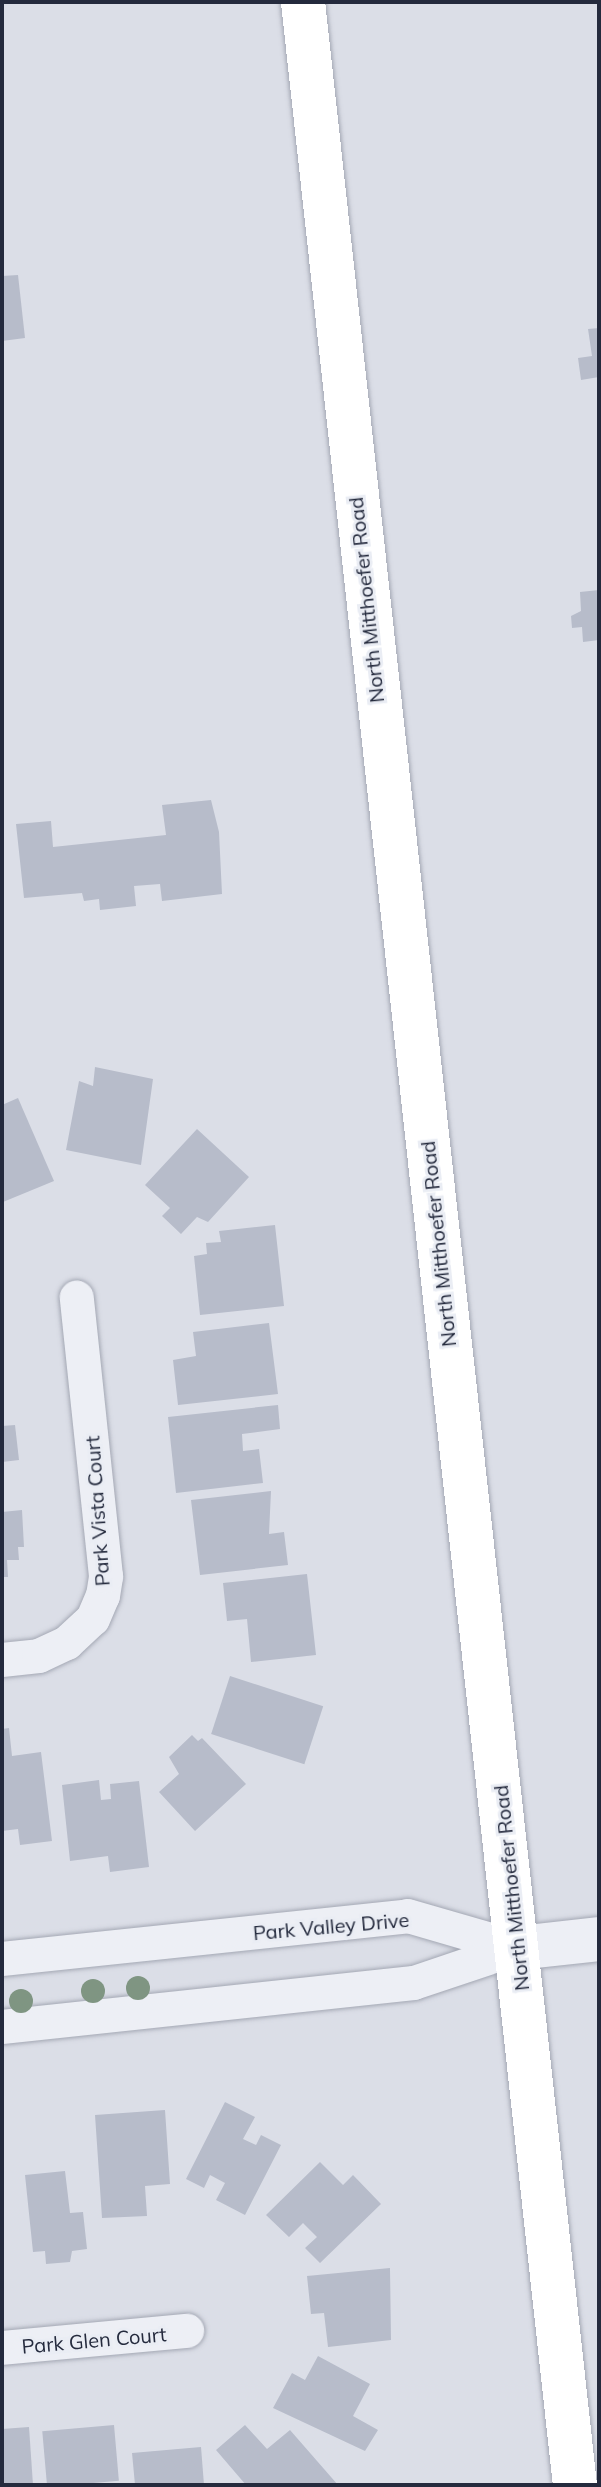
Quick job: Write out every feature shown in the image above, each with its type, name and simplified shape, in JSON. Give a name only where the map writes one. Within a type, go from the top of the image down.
[{"type":"main road","name":"North Mitthoefer Road","points":[[303,2],[575,2485]]},
{"type":"street","name":"Park Vista Court","points":[[2,1660],[39,1656],[67,1643],[93,1619],[103,1596],[106,1576],[77,1298]]},
{"type":"street","name":"Park Valley Drive","points":[[2,1959],[408,1916],[518,1948]]},
{"type":"street","points":[[2,2027],[414,1983],[518,1948],[599,1939]]},
{"type":"street","name":"Park Glen Court","points":[[2,2348],[187,2331]]},
{"type":"building","points":[[18,275],[25,338],[2,341],[2,276]]},
{"type":"building","points":[[599,328],[599,377],[581,380],[578,358],[592,356],[588,329]]},
{"type":"building","points":[[599,590],[599,640],[583,642],[582,627],[572,628],[571,616],[581,611],[580,592]]},
{"type":"building","points":[[211,800],[219,832],[222,894],[162,901],[160,884],[134,886],[136,906],[100,910],[99,899],[84,901],[82,893],[24,898],[16,824],[51,821],[53,847],[166,835],[162,805]]},
{"type":"building","points":[[95,1067],[153,1079],[141,1165],[66,1150],[79,1081],[93,1086]]},
{"type":"building","points":[[18,1098],[54,1181],[3,1202],[2,1105]]},
{"type":"building","points":[[197,1129],[249,1177],[208,1222],[197,1217],[181,1234],[162,1216],[170,1208],[145,1185]]},
{"type":"building","points":[[275,1225],[284,1306],[200,1315],[194,1256],[207,1254],[206,1243],[221,1242],[219,1231]]},
{"type":"building","points":[[269,1323],[278,1394],[178,1405],[173,1360],[196,1356],[193,1332]]},
{"type":"building","points":[[278,1405],[280,1429],[242,1434],[243,1451],[259,1449],[263,1483],[176,1493],[168,1417]]},
{"type":"building","points":[[15,1425],[19,1460],[2,1462],[2,1426]]},
{"type":"building","points":[[271,1491],[269,1534],[284,1532],[288,1565],[200,1575],[191,1500]]},
{"type":"building","points":[[22,1510],[24,1547],[18,1547],[19,1560],[7,1560],[8,1577],[2,1577],[2,1512]]},
{"type":"building","points":[[307,1574],[316,1655],[251,1662],[247,1619],[227,1621],[223,1583]]},
{"type":"building","points":[[230,1676],[323,1706],[304,1764],[211,1734]]},
{"type":"building","points":[[9,1728],[12,1756],[41,1752],[52,1841],[20,1845],[18,1829],[2,1831],[2,1729]]},
{"type":"building","points":[[192,1735],[198,1741],[202,1738],[246,1784],[195,1831],[159,1792],[179,1774],[169,1757]]},
{"type":"building","points":[[99,1780],[101,1800],[111,1799],[110,1784],[139,1781],[149,1867],[110,1872],[108,1856],[70,1861],[62,1785]]},
{"type":"building","points":[[225,2102],[255,2117],[243,2139],[256,2145],[261,2135],[281,2145],[245,2215],[216,2200],[225,2183],[210,2175],[204,2188],[186,2179]]},
{"type":"building","points":[[165,2110],[170,2184],[145,2186],[147,2216],[102,2218],[95,2115]]},
{"type":"building","points":[[320,2162],[343,2185],[353,2175],[381,2204],[320,2263],[305,2248],[317,2237],[303,2223],[289,2237],[266,2215]]},
{"type":"building","points":[[65,2171],[70,2213],[83,2212],[87,2249],[72,2251],[70,2262],[46,2264],[45,2251],[33,2252],[25,2175]]},
{"type":"building","points":[[390,2268],[391,2340],[328,2347],[324,2313],[311,2314],[307,2276]]},
{"type":"building","points":[[318,2356],[370,2384],[353,2416],[378,2430],[365,2451],[273,2408],[292,2373],[305,2380]]},
{"type":"building","points":[[114,2425],[119,2481],[47,2485],[42,2431]]},
{"type":"building","points":[[245,2425],[267,2449],[290,2430],[338,2485],[246,2485],[216,2450]]},
{"type":"building","points":[[29,2427],[33,2485],[2,2485],[2,2429]]},
{"type":"building","points":[[201,2447],[204,2485],[135,2485],[132,2453]]}]
